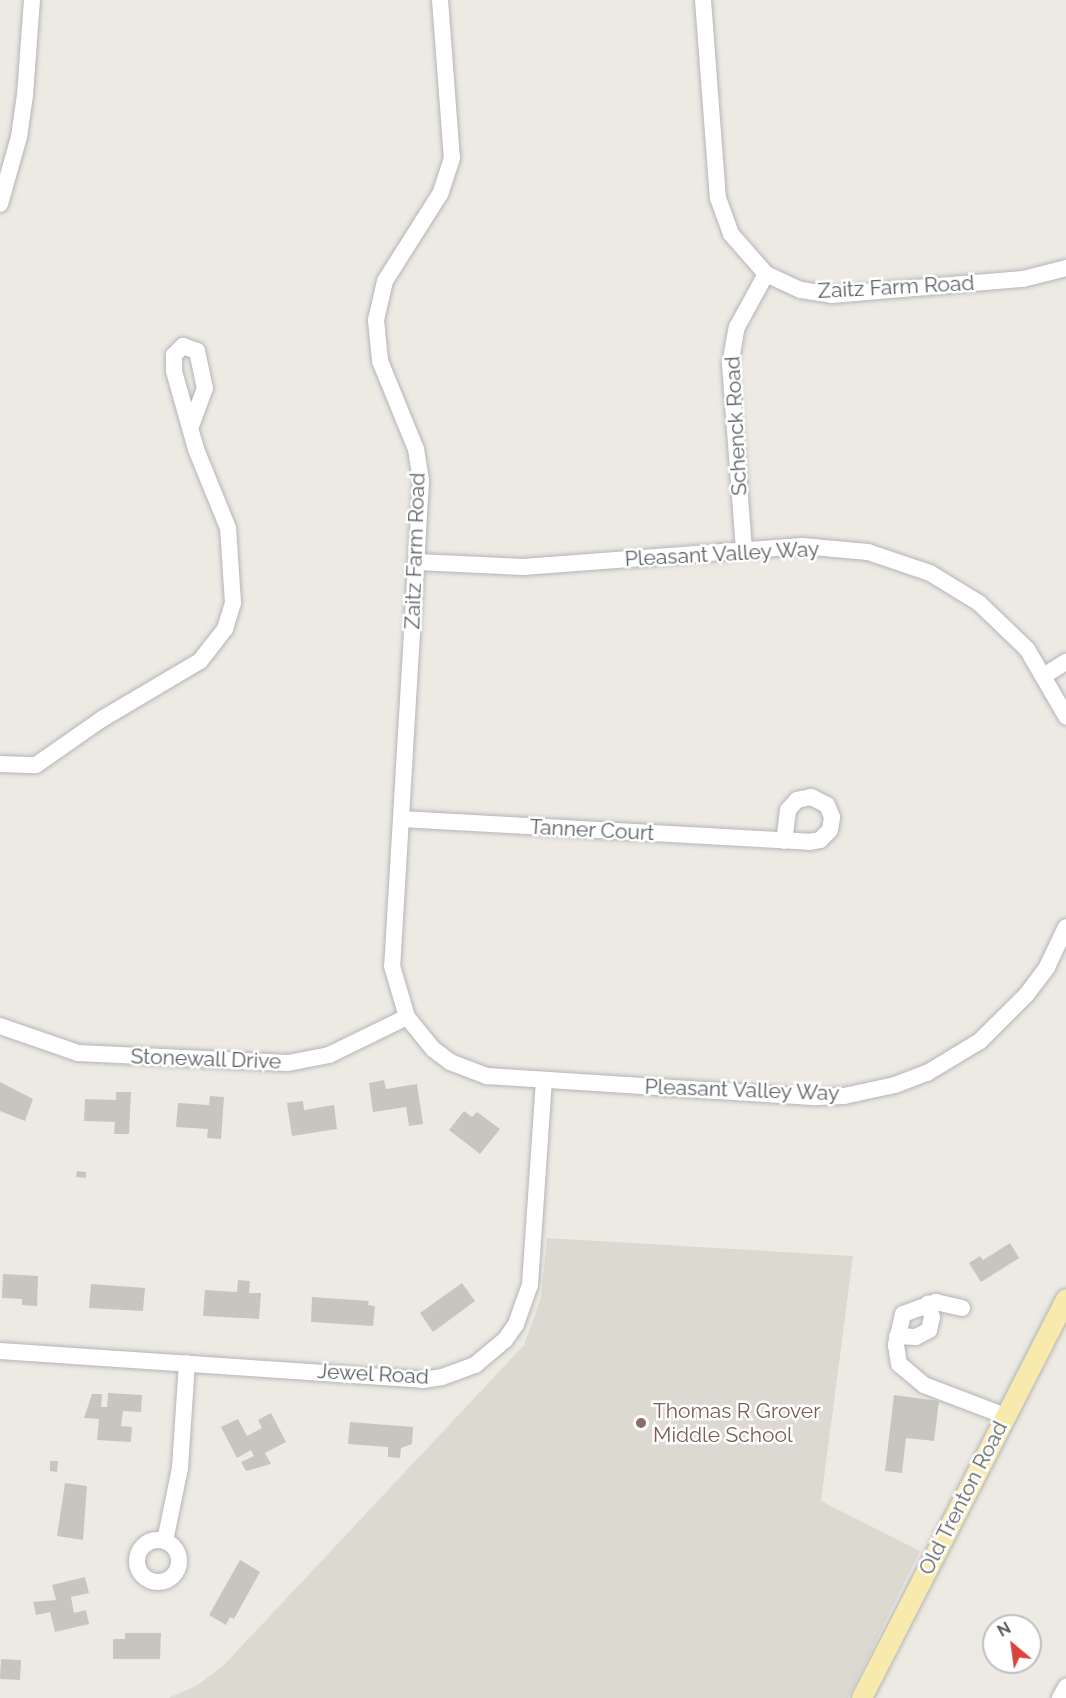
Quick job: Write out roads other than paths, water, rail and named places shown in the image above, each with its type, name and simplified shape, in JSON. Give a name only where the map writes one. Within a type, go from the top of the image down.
[{"type":"main road","name":"Old Trenton Road","points":[[862,1698],[1066,1299]]},
{"type":"street","points":[[0,204],[24,104],[32,0]]},
{"type":"street","name":"Zaitz Farm Road","points":[[407,1017],[392,966],[421,481],[416,449],[380,361],[376,320],[385,281],[440,194],[452,158],[440,0]]},
{"type":"street","name":"Zaitz Farm Road","points":[[703,0],[718,198],[730,234],[766,274],[801,290],[831,295],[1023,279],[1066,268]]},
{"type":"street","name":"Schenck Road","points":[[744,550],[730,365],[737,327],[766,274]]},
{"type":"street","points":[[0,764],[36,765],[102,719],[200,661],[225,629],[233,603],[228,528],[196,449],[191,426]]},
{"type":"street","name":"Pleasant Valley Way","points":[[417,562],[523,567],[744,550],[838,548],[879,555],[930,573],[972,598],[1005,624],[1045,675],[1066,716]]},
{"type":"street","points":[[1045,675],[1066,662]]},
{"type":"street","name":"Tanner Court","points":[[401,819],[784,841]]},
{"type":"street","name":"Pleasant Valley Way","points":[[407,1017],[433,1049],[469,1071],[544,1080],[816,1097],[895,1085],[952,1059],[1005,1019],[1047,967],[1066,927]]},
{"type":"street","name":"Stonewall Drive","points":[[0,1026],[78,1053],[288,1063],[349,1048],[407,1017]]},
{"type":"street","name":"Jewel Road","points":[[0,1352],[423,1380],[459,1372],[491,1354],[516,1324],[530,1286],[544,1080]]},
{"type":"street","points":[[962,1308],[928,1304],[903,1314],[897,1336],[899,1364],[924,1385],[1005,1416]]},
{"type":"street","points":[[897,1336],[915,1336],[929,1330],[932,1317],[928,1304]]},
{"type":"street","points":[[165,1541],[180,1468],[187,1363]]},
{"type":"street","points":[[1060,1698],[1066,1688]]},
{"type":"place","name":"Thomas R Grover Middle School","points":[[641,1423]]}]
